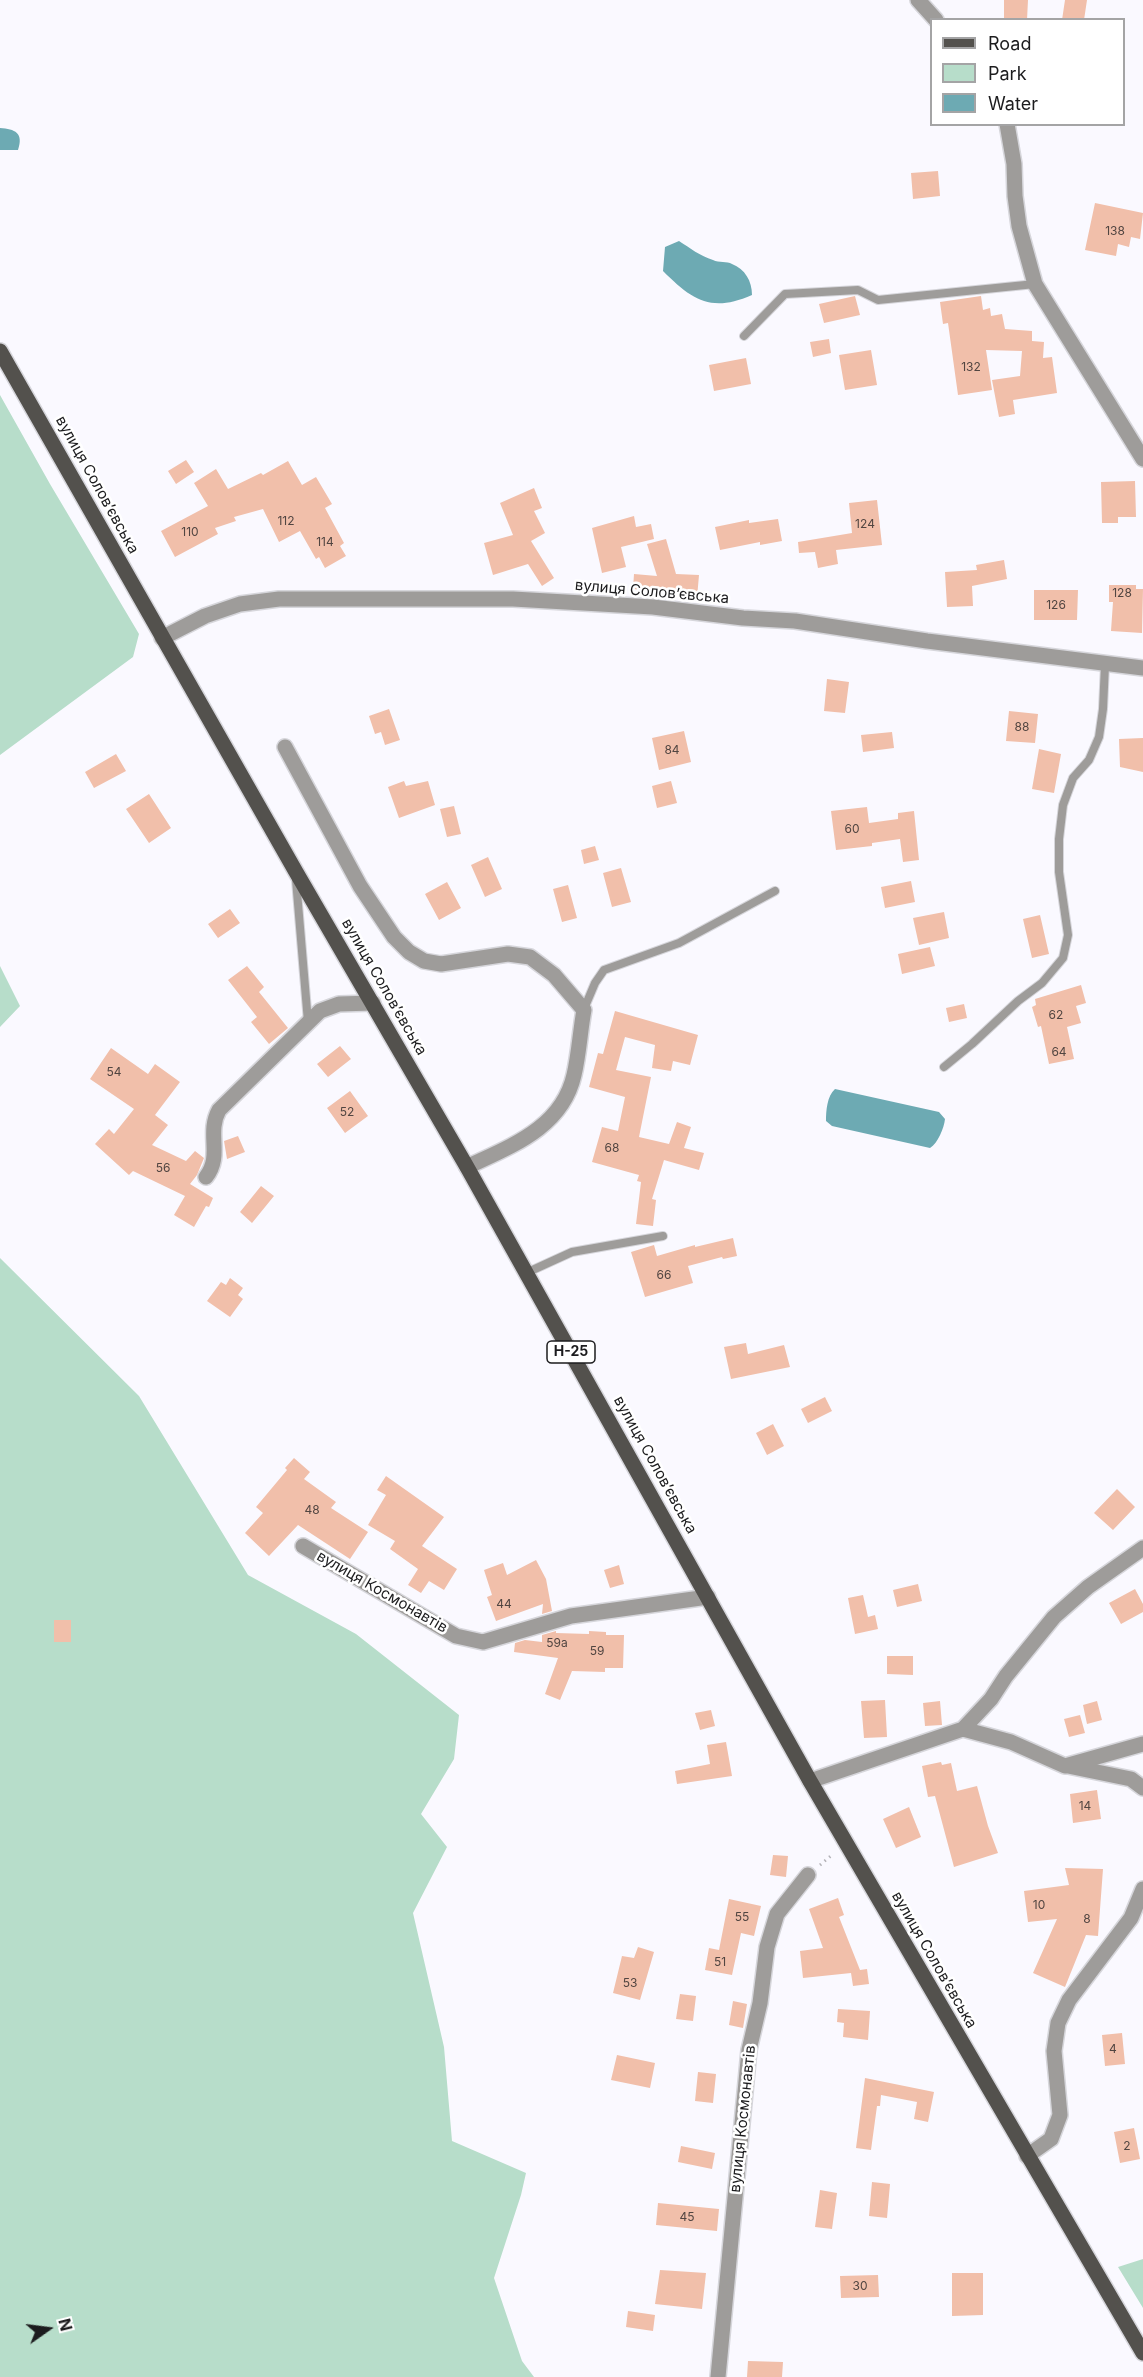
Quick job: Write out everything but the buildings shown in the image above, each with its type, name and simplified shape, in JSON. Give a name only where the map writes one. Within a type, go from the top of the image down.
[{"type":"main road","name":"вулиця Соловʼєвська","points":[[0,351],[162,638],[467,1167],[810,1781],[1143,2353]]},
{"type":"street","points":[[918,0],[934,18]]},
{"type":"street","points":[[1006,126],[1014,164],[1019,226],[1035,284],[1143,459]]},
{"type":"street","name":"вулиця Соловʼєвська","points":[[162,638],[205,616],[240,604],[279,598],[513,598],[653,607],[743,618],[795,621],[1105,665],[1143,668]]},
{"type":"street","name":"вулиця Соловʼєвська","points":[[285,747],[360,886],[394,937],[409,952],[424,961],[441,964],[508,954],[530,957],[554,975],[584,1010]]},
{"type":"street","points":[[207,1177],[215,1163],[213,1131],[215,1116],[219,1110],[308,1022],[328,1007],[348,1003],[373,1003]]},
{"type":"street","points":[[467,1167],[524,1140],[561,1108],[575,1073],[584,1010]]},
{"type":"street","name":"вулиця Космонавтів","points":[[303,1546],[456,1636],[483,1642],[571,1616],[708,1597]]},
{"type":"street","points":[[810,1781],[963,1729],[991,1699],[1006,1676],[1054,1617],[1088,1587],[1143,1548]]},
{"type":"street","points":[[963,1729],[1011,1742],[1065,1766],[1131,1779],[1143,1788]]},
{"type":"street","points":[[1065,1766],[1143,1744]]},
{"type":"street","name":"вулиця Космонавтів","points":[[718,2377],[749,2050],[760,2002],[767,1947],[777,1914],[808,1875]]},
{"type":"street","points":[[1027,2156],[1051,2139],[1060,2115],[1054,2051],[1062,2015],[1069,2000],[1131,1918],[1142,1897]]},
{"type":"lane","points":[[744,336],[785,294],[858,290],[878,300],[1035,284]]},
{"type":"lane","points":[[944,1067],[1018,1001],[1042,983],[1063,958],[1068,935],[1059,872],[1060,822],[1066,790],[1089,760],[1100,737],[1105,665]]},
{"type":"lane","points":[[296,872],[308,1022]]},
{"type":"lane","points":[[584,1010],[595,983],[604,970],[679,944],[775,891]]},
{"type":"lane","points":[[526,1273],[572,1252],[663,1236]]},
{"type":"path","points":[[808,1875],[846,1843]]},
{"type":"green space","points":[[0,395],[139,634],[133,657],[0,755]]},
{"type":"green space","points":[[0,966],[20,1006],[0,1027]]},
{"type":"green space","points":[[0,1258],[139,1396],[248,1575],[356,1634],[459,1715],[454,1759],[421,1814],[447,1847],[413,1913],[444,2047],[452,2141],[526,2173],[494,2278],[522,2361],[534,2377],[0,2377]]},
{"type":"green space","points":[[1143,2259],[1143,2308],[1118,2267]]},
{"type":"water","points":[[0,128],[10,129],[17,133],[20,140],[18,150],[0,150]]},
{"type":"water","points":[[679,241],[695,252],[715,261],[737,266],[749,280],[752,295],[725,303],[713,303],[703,301],[683,290],[663,271],[665,247]]},
{"type":"water","points":[[835,1089],[939,1112],[945,1119],[942,1131],[936,1143],[930,1148],[832,1126],[826,1121],[826,1113]]}]
